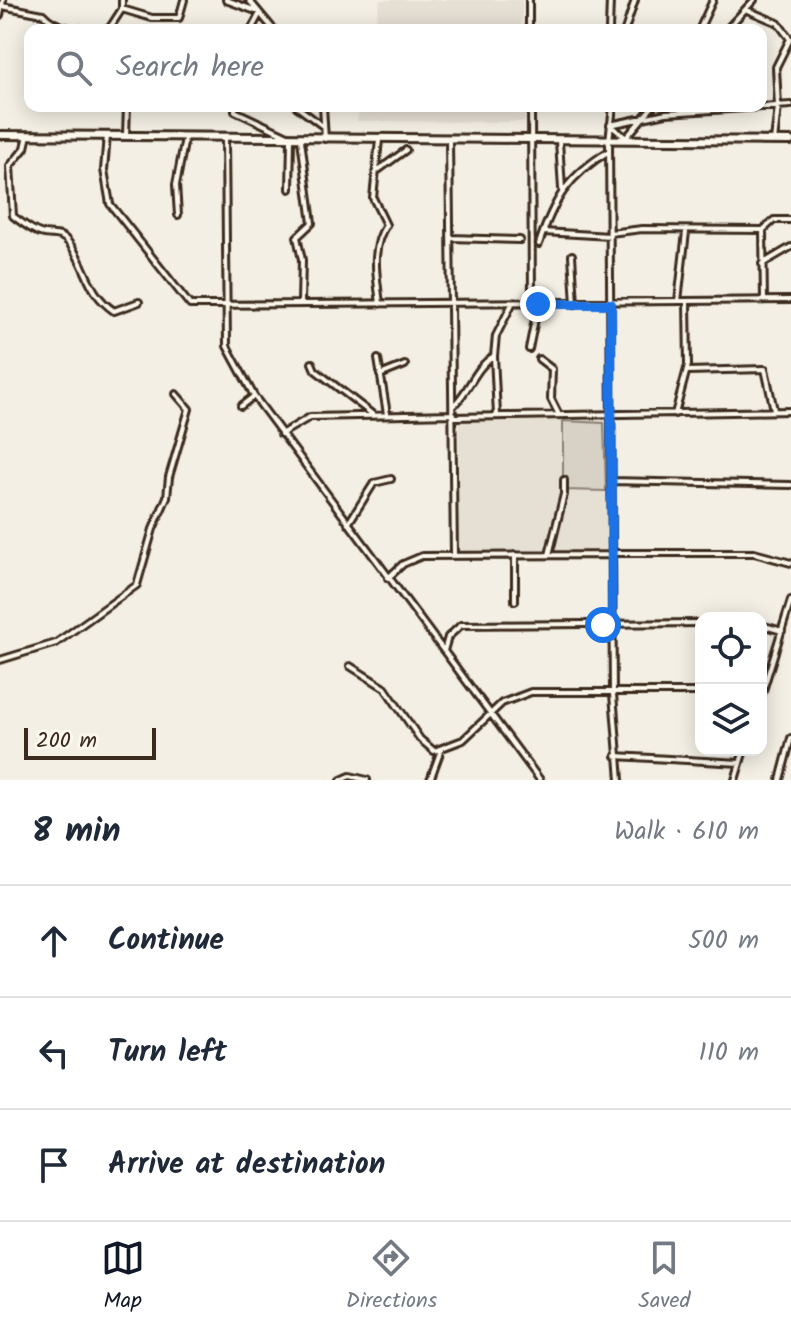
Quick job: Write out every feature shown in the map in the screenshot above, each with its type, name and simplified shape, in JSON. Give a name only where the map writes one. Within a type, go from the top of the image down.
[{"type":"street","points":[[112,24],[122,9],[122,0]]},
{"type":"street","points":[[122,9],[152,18],[173,20],[179,18],[184,0]]},
{"type":"street","points":[[226,0],[259,13]]},
{"type":"street","points":[[249,0],[269,24]]},
{"type":"street","points":[[529,0],[529,24]]},
{"type":"street","points":[[609,24],[610,0]]},
{"type":"street","points":[[627,24],[635,0]]},
{"type":"street","points":[[702,24],[713,0]]},
{"type":"street","points":[[732,24],[754,0]]},
{"type":"street","points":[[0,15],[2,3],[43,14],[53,24]]},
{"type":"street","points":[[747,10],[778,23],[790,39],[776,67],[778,107],[774,141]]},
{"type":"street","points":[[254,24],[259,13]]},
{"type":"street","points":[[767,108],[791,105]]},
{"type":"street","points":[[126,136],[127,112]]},
{"type":"street","points":[[237,112],[279,129],[295,140],[312,223],[297,237],[302,260],[301,302]]},
{"type":"street","points":[[304,112],[324,127]]},
{"type":"street","points":[[323,112],[325,140]]},
{"type":"street","points":[[529,349],[535,304],[531,112]]},
{"type":"street","points":[[612,112],[609,141],[611,554],[613,694],[620,780]]},
{"type":"street","points":[[625,139],[647,112]]},
{"type":"street","points":[[610,125],[643,116],[703,112]]},
{"type":"street","points":[[610,125],[625,139]]},
{"type":"street","points":[[0,135],[295,140],[791,141]]},
{"type":"street","points":[[28,135],[25,148],[10,166],[13,216],[42,234],[58,233],[68,241],[94,294],[107,307],[114,311],[139,302]]},
{"type":"street","points":[[107,136],[104,170],[106,195],[113,211],[190,305],[301,302],[611,304],[791,300]]},
{"type":"street","points":[[178,215],[176,185],[185,138]]},
{"type":"street","points":[[225,139],[227,346],[254,396],[281,434],[540,780]]},
{"type":"street","points":[[290,189],[295,140]]},
{"type":"street","points":[[379,140],[373,198],[386,225],[378,237],[375,266],[380,304]]},
{"type":"street","points":[[449,141],[454,554]]},
{"type":"street","points":[[559,141],[562,191]]},
{"type":"street","points":[[377,171],[406,150]]},
{"type":"street","points":[[539,244],[562,191],[573,175],[609,151]]},
{"type":"street","points":[[543,232],[610,234],[642,229],[686,232],[730,228],[763,230],[774,220],[791,220]]},
{"type":"street","points":[[763,230],[764,300]]},
{"type":"street","points":[[678,301],[686,232]]},
{"type":"street","points":[[450,238],[520,240]]},
{"type":"street","points":[[762,264],[791,247]]},
{"type":"street","points":[[572,255],[575,304]]},
{"type":"street","points":[[675,414],[687,371],[687,301]]},
{"type":"street","points":[[497,415],[496,336],[512,303]]},
{"type":"street","points":[[454,405],[469,391],[482,363],[494,356]]},
{"type":"street","points":[[378,359],[387,414]]},
{"type":"street","points":[[539,359],[552,369],[555,389],[551,399],[558,413]]},
{"type":"street","points":[[312,363],[315,370],[372,414]]},
{"type":"street","points":[[380,375],[405,365]]},
{"type":"street","points":[[687,371],[765,369],[774,410]]},
{"type":"street","points":[[0,660],[56,643],[137,585],[153,529],[167,497],[169,477],[187,415],[186,402],[176,394]]},
{"type":"street","points":[[241,406],[254,396]]},
{"type":"street","points":[[281,434],[310,417],[372,414],[791,411]]},
{"type":"street","points":[[348,524],[374,483],[391,479]]},
{"type":"street","points":[[549,555],[564,494],[564,480]]},
{"type":"street","points":[[611,481],[791,485]]},
{"type":"street","points":[[388,578],[403,564],[422,556],[454,554],[754,553],[791,563]]},
{"type":"street","points":[[515,555],[515,601]]},
{"type":"street","points":[[765,684],[791,600]]},
{"type":"street","points":[[444,651],[448,637],[461,625],[695,623]]},
{"type":"street","points":[[767,627],[782,631]]},
{"type":"street","points":[[350,666],[385,688],[420,739],[434,751],[463,740],[502,703],[531,692],[695,692]]},
{"type":"street","points":[[780,780],[791,738]]},
{"type":"street","points":[[430,780],[441,750]]},
{"type":"street","points":[[616,756],[740,763]]},
{"type":"street","points":[[735,780],[742,756]]},
{"type":"street","points":[[341,780],[350,776],[367,780]]},
{"type":"shaded area","points":[[380,0],[522,0],[522,24],[375,24]]},
{"type":"shaded area","points":[[359,112],[524,112],[525,122],[357,121]]},
{"type":"shaded area","points":[[605,419],[606,550],[459,551],[459,420]]},
{"type":"shaded area","points":[[563,421],[604,423],[606,491],[563,490]]},
{"type":"route","points":[[538,304],[611,304],[612,623],[603,625]]}]
